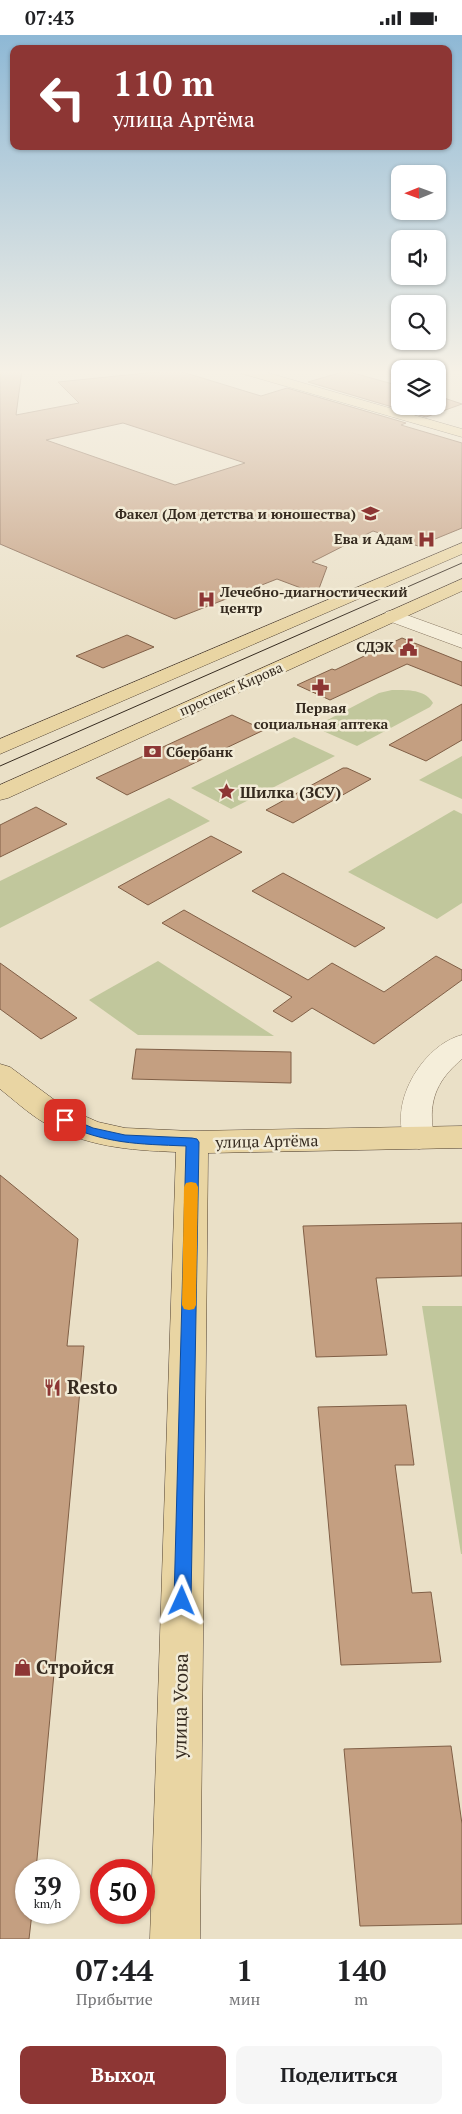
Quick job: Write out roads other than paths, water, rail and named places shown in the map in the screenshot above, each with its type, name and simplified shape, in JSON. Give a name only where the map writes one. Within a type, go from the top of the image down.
[{"type":"main road","points":[[0,747],[462,548]]},
{"type":"main road","name":"проспект Кирова","points":[[0,793],[174,714],[241,670],[393,615],[462,584]]},
{"type":"main road","points":[[205,659],[241,670]]},
{"type":"main road","points":[[130,691],[142,704],[174,714]]},
{"type":"main road","name":"улица Артёма","points":[[0,1074],[53,1114],[90,1131],[125,1139],[192,1142],[462,1137]]},
{"type":"main road","name":"улица Усова","points":[[174,1939],[192,1142]]},
{"type":"street","points":[[393,615],[462,642]]},
{"type":"street","points":[[419,1138],[416,1122],[418,1097],[427,1075],[462,1044]]},
{"type":"tram line","points":[[0,766],[462,563]]},
{"type":"place","name":"Факел (Дом детства и юношества)","points":[[370,514]]},
{"type":"place","name":"Ева и Адам","points":[[427,539]]},
{"type":"place","name":"Лечебно-диагностический центр","points":[[206,600]]},
{"type":"place","name":"СДЭК","points":[[408,647]]},
{"type":"place","name":"Первая социальная аптека","points":[[321,688]]},
{"type":"place","name":"Сбербанк","points":[[152,752]]},
{"type":"place","name":"Шилка (ЗСУ)","points":[[226,792]]},
{"type":"place","name":"Resto","points":[[53,1387]]},
{"type":"place","name":"Стройся","points":[[22,1667]]}]
